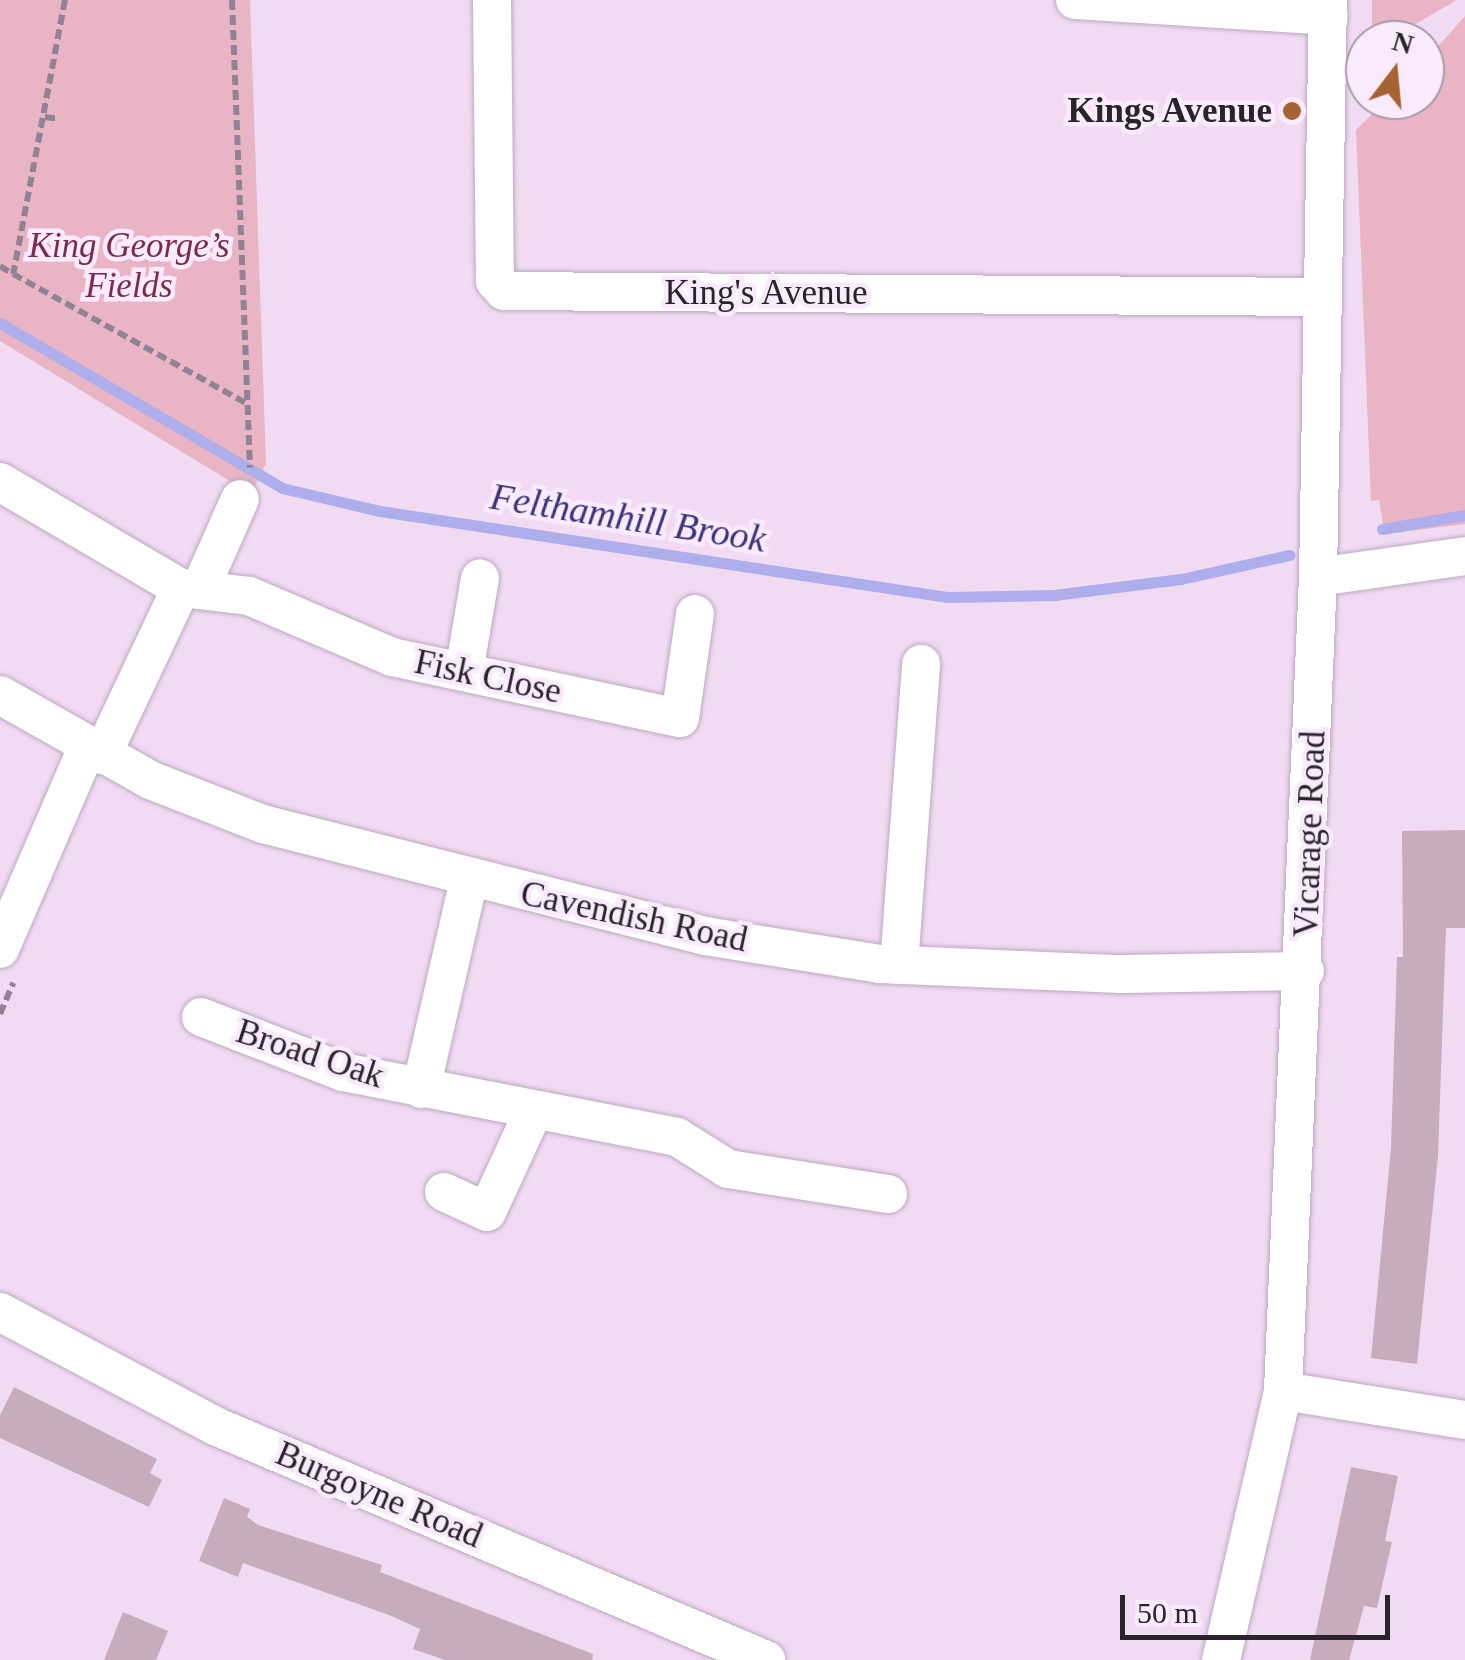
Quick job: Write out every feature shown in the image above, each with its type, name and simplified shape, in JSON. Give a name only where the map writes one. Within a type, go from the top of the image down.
[{"type":"street","name":"King's Avenue","points":[[492,0],[495,281],[504,292],[1322,296]]},
{"type":"street","points":[[1075,0],[1328,8]]},
{"type":"street","name":"Vicarage Road","points":[[1221,1660],[1283,1392],[1306,971],[1328,8]]},
{"type":"street","points":[[0,482],[191,588]]},
{"type":"street","points":[[0,949],[94,752],[240,499]]},
{"type":"street","points":[[1318,577],[1465,556]]},
{"type":"street","points":[[464,672],[480,578]]},
{"type":"street","name":"Fisk Close","points":[[191,588],[249,596],[392,656],[680,718],[695,614]]},
{"type":"street","points":[[899,965],[920,664]]},
{"type":"street","name":"Cavendish Road","points":[[0,695],[94,752],[263,824],[470,880],[704,936],[899,965],[1121,974],[1306,971]]},
{"type":"street","name":"Broad Oak","points":[[421,1088],[470,880]]},
{"type":"street","name":"Broad Oak","points":[[201,1017],[343,1072],[677,1137],[728,1168],[888,1194]]},
{"type":"street","points":[[444,1192],[487,1212],[534,1110]]},
{"type":"street","name":"Burgoyne Road","points":[[0,1312],[215,1426],[766,1660]]},
{"type":"street","points":[[1283,1392],[1465,1420]]},
{"type":"path","points":[[13,274],[65,0]]},
{"type":"path","points":[[232,0],[251,460]]},
{"type":"path","points":[[45,116],[60,119]]},
{"type":"path","points":[[0,266],[248,404]]},
{"type":"green space","name":"King George’s Fields","points":[[0,0],[250,0],[266,464],[251,494],[0,341]]},
{"type":"green space","points":[[1372,0],[1457,0],[1422,20],[1372,20]]},
{"type":"green space","points":[[1465,16],[1465,524],[1385,534],[1379,500],[1371,501],[1356,130],[1366,120],[1445,120],[1445,38]]},
{"type":"building","points":[[1465,830],[1465,928],[1446,928],[1438,1156],[1417,1364],[1371,1358],[1391,1148],[1397,957],[1403,957],[1402,831]]},
{"type":"building","points":[[14,1387],[157,1459],[150,1473],[162,1480],[149,1507],[0,1438],[0,1415]]},
{"type":"building","points":[[1351,1467],[1398,1476],[1385,1541],[1392,1542],[1377,1608],[1364,1606],[1349,1660],[1310,1660]]},
{"type":"building","points":[[224,1498],[250,1509],[247,1517],[258,1525],[382,1565],[380,1572],[593,1654],[592,1660],[445,1660],[413,1649],[420,1629],[389,1615],[243,1563],[238,1577],[199,1561]]},
{"type":"building","points":[[123,1612],[168,1631],[156,1660],[104,1660]]},
{"type":"waterway","name":"Felthamhill Brook","points":[[0,323],[282,488],[380,511],[947,597],[1054,595],[1181,579],[1289,555]]},
{"type":"waterway","name":"Felthamhill Brook","points":[[1382,529],[1465,515]]},
{"type":"place","name":"Kings Avenue","points":[[1292,111]]}]
